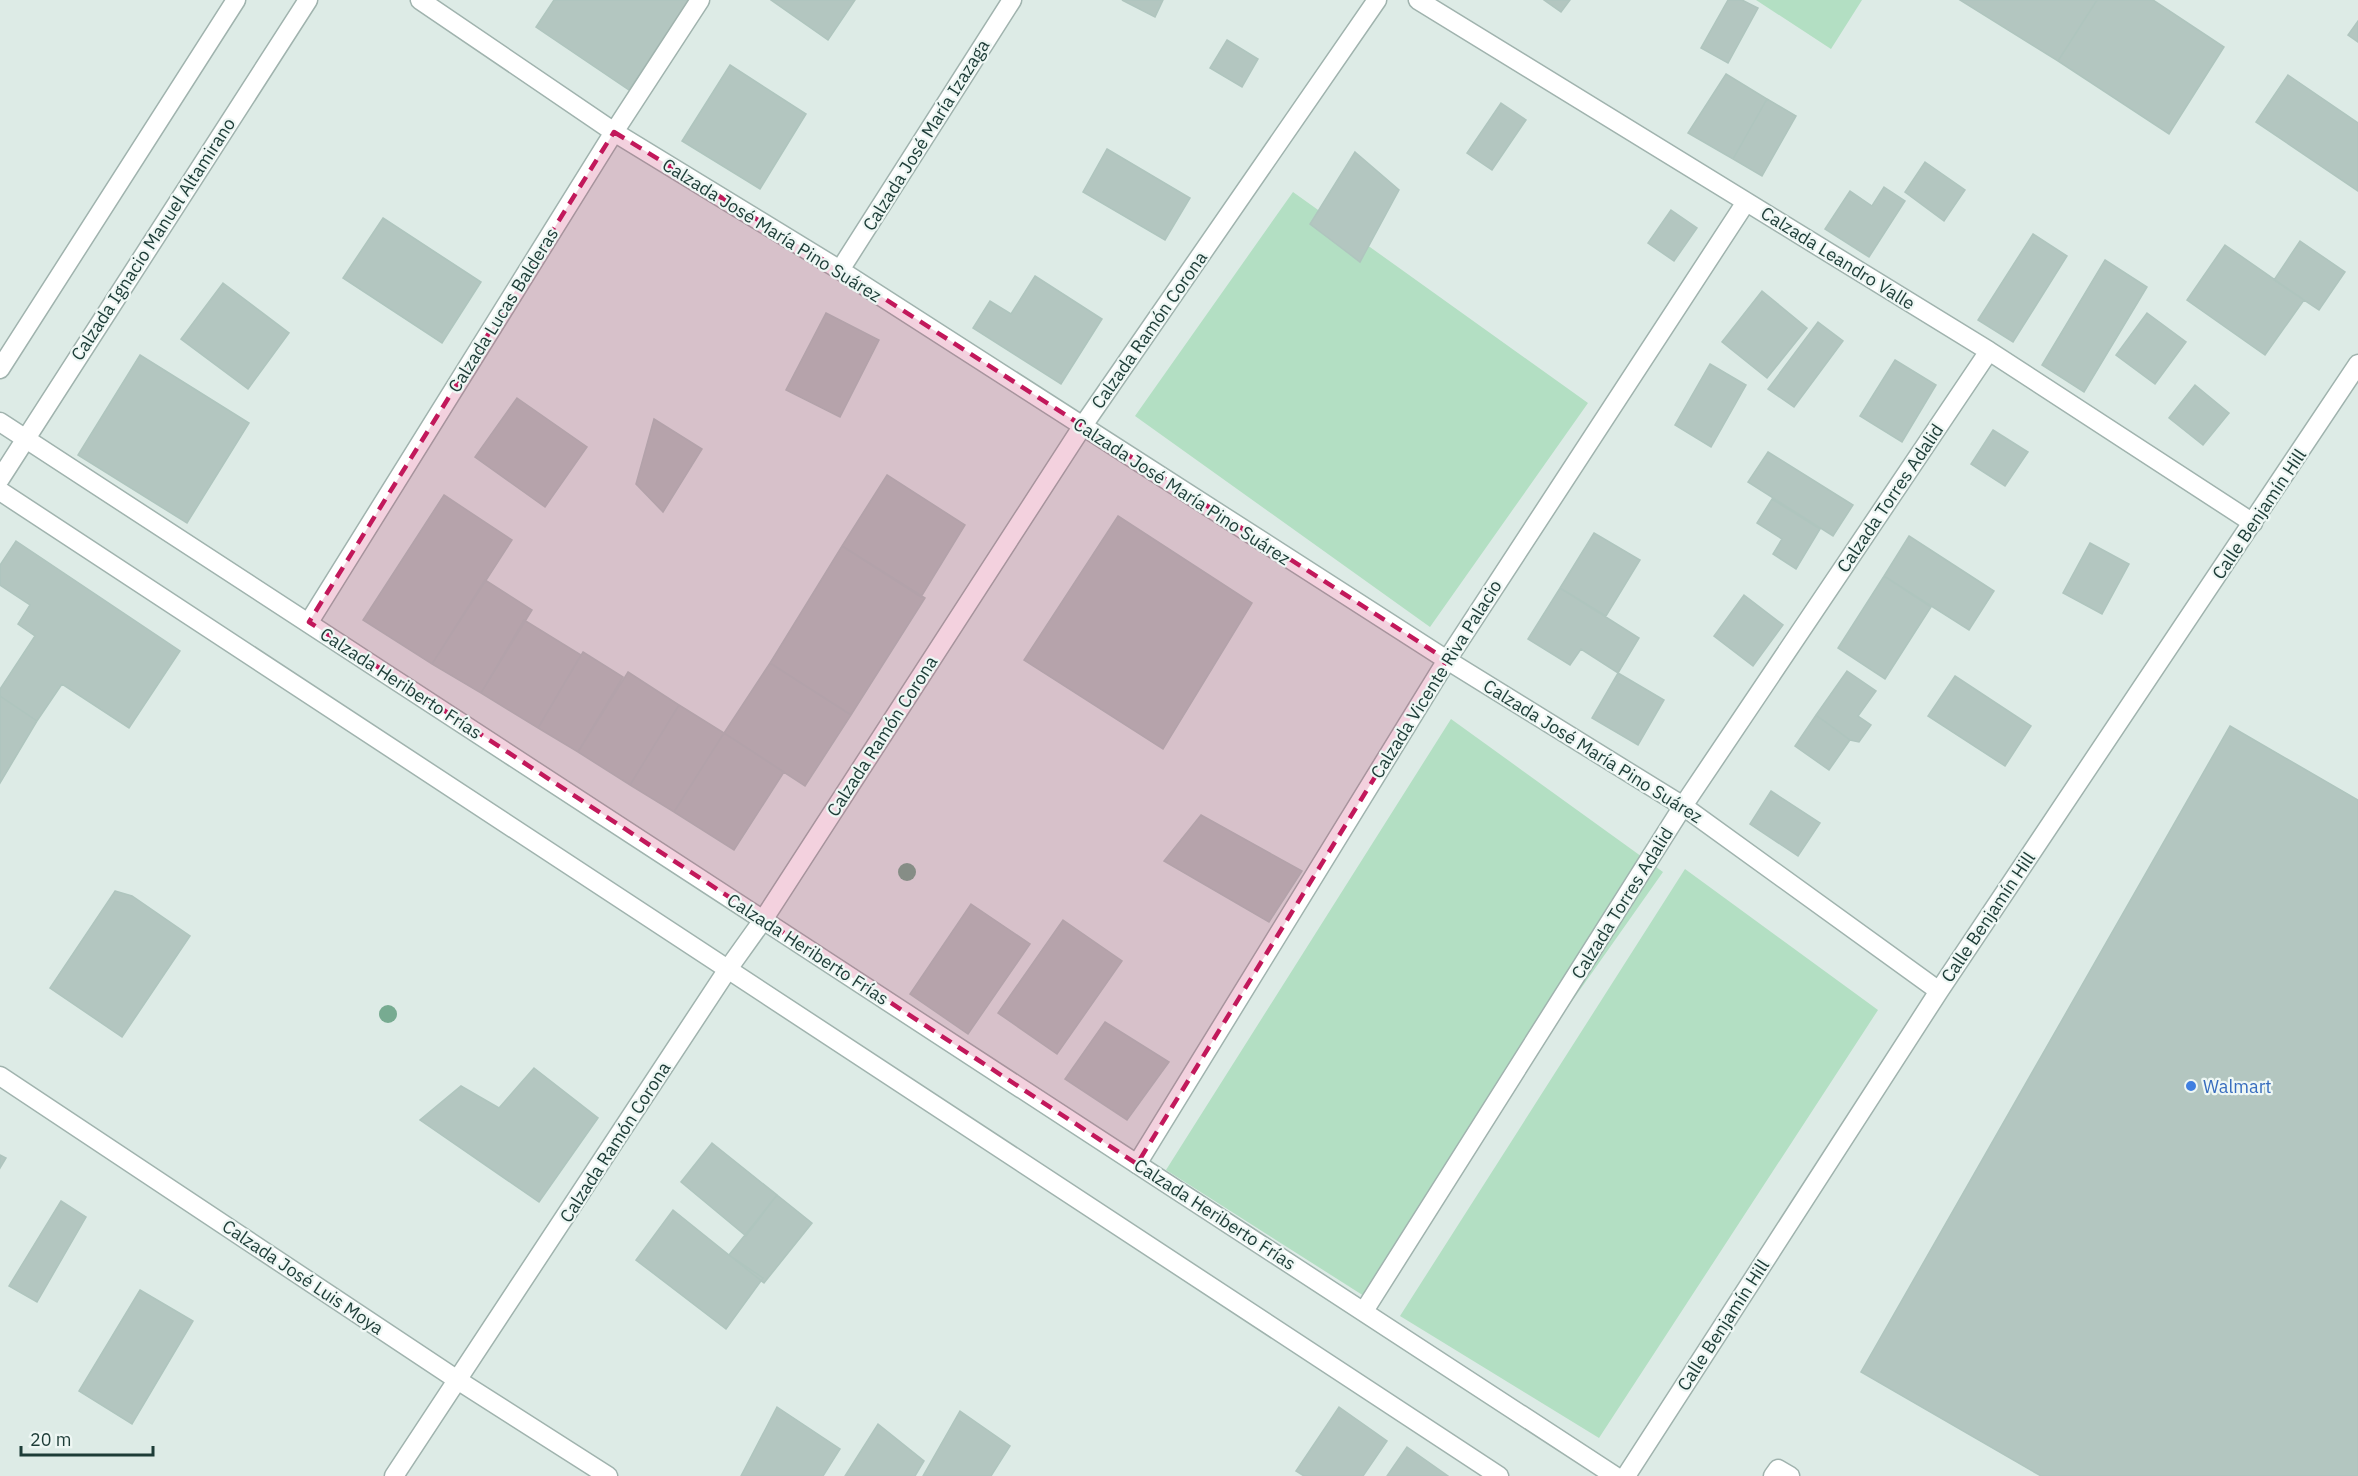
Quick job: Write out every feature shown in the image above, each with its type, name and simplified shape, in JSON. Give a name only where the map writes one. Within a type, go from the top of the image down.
[{"type":"street","points":[[0,369],[237,0]]},
{"type":"street","name":"Calzada Ignacio Manuel Altamirano","points":[[0,479],[24,438],[308,0]]},
{"type":"street","name":"Calzada José María Pino Suárez","points":[[420,0],[614,132],[840,270],[1447,660],[1683,806],[1939,991]]},
{"type":"street","name":"Calzada Lucas Balderas","points":[[309,622],[614,132],[700,0]]},
{"type":"street","name":"Calzada José María Izazaga","points":[[840,270],[1012,0]]},
{"type":"street","name":"Calzada Ramón Corona","points":[[394,1476],[459,1381],[728,969],[763,920],[1082,427],[1377,0]]},
{"type":"street","name":"Calzada Leandro Valle","points":[[1418,0],[1989,351],[2253,523]]},
{"type":"street","name":"Calzada Vicente Riva Palacio","points":[[1137,1164],[1447,660],[1746,202]]},
{"type":"street","name":"Calzada Torres Adalid","points":[[1364,1311],[1683,806],[1989,351]]},
{"type":"street","name":"Calle Benjamín Hill","points":[[1626,1476],[1939,991],[2358,364]]},
{"type":"street","name":"Calzada Heriberto Frías","points":[[0,422],[1616,1476]]},
{"type":"street","points":[[0,491],[1499,1476]]},
{"type":"street","name":"Calzada José Luis Moya","points":[[0,1076],[459,1381],[608,1476]]},
{"type":"street","points":[[1773,1476],[1778,1469],[1790,1476]]},
{"type":"highlighted area","points":[[614,132],[840,270],[1447,660],[1137,1164],[309,622]]},
{"type":"green space","points":[[1756,0],[1862,0],[1831,49]]},
{"type":"green space","points":[[1293,192],[1588,403],[1430,627],[1135,416]]},
{"type":"green space","points":[[1451,719],[1663,872],[1364,1296],[1166,1170]]},
{"type":"green space","points":[[1685,869],[1878,1010],[1599,1438],[1400,1316]]},
{"type":"building","points":[[554,0],[689,0],[629,90],[536,27]]},
{"type":"building","points":[[771,0],[855,0],[828,40]]},
{"type":"building","points":[[1122,0],[1163,0],[1155,17]]},
{"type":"building","points":[[1544,0],[1570,0],[1561,12]]},
{"type":"building","points":[[1728,0],[1742,0],[1758,8],[1728,63],[1701,48]]},
{"type":"building","points":[[1960,0],[2097,0],[2058,61]]},
{"type":"building","points":[[2097,0],[2153,0],[2224,47],[2169,134],[2058,61]]},
{"type":"building","points":[[2358,21],[2358,42],[2348,35]]},
{"type":"building","points":[[1227,40],[1258,59],[1242,87],[1210,68]]},
{"type":"building","points":[[730,65],[806,114],[760,189],[682,141]]},
{"type":"building","points":[[1726,74],[1767,99],[1733,159],[1688,133]]},
{"type":"building","points":[[2288,75],[2358,123],[2358,191],[2256,122]]},
{"type":"building","points":[[1767,99],[1796,116],[1762,176],[1733,159]]},
{"type":"building","points":[[1501,103],[1526,120],[1492,170],[1467,153]]},
{"type":"building","points":[[1107,149],[1190,198],[1165,240],[1083,192]]},
{"type":"building","points":[[1355,152],[1399,190],[1360,262],[1310,224]]},
{"type":"building","points":[[1925,162],[1965,190],[1944,221],[1905,192]]},
{"type":"building","points":[[1884,187],[1905,201],[1869,257],[1825,229],[1850,191],[1872,206]]},
{"type":"building","points":[[1671,210],[1697,228],[1674,261],[1648,243]]},
{"type":"building","points":[[383,218],[481,282],[442,343],[343,278]]},
{"type":"building","points":[[2033,234],[2067,256],[2013,342],[1978,320]]},
{"type":"building","points":[[2300,241],[2345,272],[2319,310],[2274,280]]},
{"type":"building","points":[[2225,245],[2304,300],[2265,355],[2187,300]]},
{"type":"building","points":[[2105,260],[2147,287],[2084,392],[2042,365]]},
{"type":"building","points":[[1035,276],[1102,319],[1061,384],[973,328],[990,301],[1011,314]]},
{"type":"building","points":[[223,283],[289,333],[248,389],[181,339]]},
{"type":"building","points":[[1762,291],[1807,328],[1767,378],[1722,342]]},
{"type":"building","points":[[826,313],[879,340],[840,417],[786,390]]},
{"type":"building","points":[[2147,313],[2186,342],[2155,384],[2116,355]]},
{"type":"building","points":[[1818,322],[1843,341],[1794,407],[1768,389]]},
{"type":"building","points":[[140,355],[249,423],[187,523],[78,455]]},
{"type":"building","points":[[1895,360],[1936,385],[1902,442],[1860,416]]},
{"type":"building","points":[[1710,364],[1746,385],[1711,447],[1675,425]]},
{"type":"building","points":[[2195,385],[2229,413],[2203,445],[2169,418]]},
{"type":"building","points":[[517,398],[587,447],[545,507],[475,457]]},
{"type":"building","points":[[654,419],[702,449],[663,512],[636,484]]},
{"type":"building","points":[[1993,430],[2028,452],[2005,486],[1971,464]]},
{"type":"building","points":[[1768,452],[1853,505],[1833,536],[1748,482]]},
{"type":"building","points":[[887,475],[965,525],[921,597],[842,546]]},
{"type":"building","points":[[444,495],[512,540],[432,664],[363,620]]},
{"type":"building","points":[[1772,499],[1820,529],[1796,569],[1773,554],[1782,539],[1757,523]]},
{"type":"building","points":[[1118,516],[1252,603],[1163,749],[1024,660]]},
{"type":"building","points":[[1594,533],[1640,560],[1606,616],[1560,588]]},
{"type":"building","points":[[1909,536],[1994,591],[1969,630],[1884,576]]},
{"type":"building","points":[[16,541],[180,651],[129,728],[62,684],[37,721],[0,696],[0,689],[35,636],[18,624],[30,605],[0,585],[0,565]]},
{"type":"building","points":[[2090,543],[2129,564],[2102,614],[2063,593]]},
{"type":"building","points":[[842,546],[925,598],[851,715],[770,663]]},
{"type":"building","points":[[1884,576],[1931,607],[1885,679],[1838,648]]},
{"type":"building","points":[[485,580],[532,610],[481,693],[432,664]]},
{"type":"building","points":[[1560,588],[1639,638],[1618,673],[1581,649],[1570,665],[1528,639]]},
{"type":"building","points":[[1744,595],[1783,625],[1753,666],[1714,636]]},
{"type":"building","points":[[524,620],[581,655],[538,728],[481,693]]},
{"type":"building","points":[[583,652],[623,677],[578,752],[538,728]]},
{"type":"building","points":[[770,663],[851,715],[805,786],[724,733]]},
{"type":"building","points":[[1847,671],[1876,691],[1858,716],[1871,725],[1859,742],[1850,740],[1816,715]]},
{"type":"building","points":[[628,672],[679,705],[630,785],[578,752]]},
{"type":"building","points":[[1618,673],[1664,700],[1638,745],[1592,718]]},
{"type":"building","points":[[1955,676],[2031,726],[2005,766],[1928,716]]},
{"type":"building","points":[[0,696],[37,721],[0,783]]},
{"type":"building","points":[[679,705],[724,733],[674,812],[630,785]]},
{"type":"building","points":[[1816,715],[1850,740],[1829,770],[1795,746]]},
{"type":"building","name":"Walmart","points":[[2230,726],[2358,800],[2358,1476],[2041,1476],[1861,1372]]},
{"type":"building","points":[[724,733],[784,772],[734,850],[674,812]]},
{"type":"building","points":[[1771,791],[1820,823],[1798,856],[1750,824]]},
{"type":"building","points":[[1201,815],[1302,871],[1269,922],[1164,861]]},
{"type":"building","points":[[115,891],[132,896],[190,936],[122,1037],[50,988]]},
{"type":"building","points":[[971,904],[1030,944],[968,1034],[910,994]]},
{"type":"building","points":[[1063,920],[1122,961],[1057,1054],[998,1013]]},
{"type":"building","points":[[1105,1022],[1169,1062],[1127,1120],[1065,1079]]},
{"type":"building","points":[[534,1068],[598,1118],[539,1202],[420,1120],[461,1086],[499,1108]]},
{"type":"building","points":[[712,1143],[777,1195],[746,1236],[681,1182]]},
{"type":"building","points":[[0,1155],[6,1158],[0,1168]]},
{"type":"building","points":[[777,1195],[812,1223],[764,1283],[729,1255]]},
{"type":"building","points":[[61,1201],[86,1217],[37,1302],[9,1286]]},
{"type":"building","points":[[673,1210],[729,1255],[763,1278],[726,1329],[636,1260]]},
{"type":"building","points":[[140,1290],[193,1321],[132,1424],[79,1391]]},
{"type":"building","points":[[777,1407],[840,1449],[823,1476],[741,1476]]},
{"type":"building","points":[[1339,1407],[1387,1441],[1363,1476],[1304,1476],[1296,1471]]},
{"type":"building","points":[[960,1411],[1010,1446],[991,1476],[923,1476]]},
{"type":"building","points":[[878,1424],[924,1461],[915,1476],[845,1476]]},
{"type":"building","points":[[1407,1447],[1448,1476],[1387,1476]]},
{"type":"place","name":"Walmart","points":[[2191,1086]]}]
